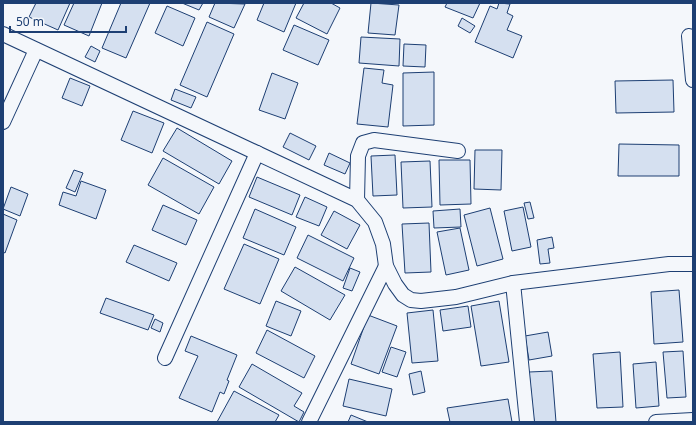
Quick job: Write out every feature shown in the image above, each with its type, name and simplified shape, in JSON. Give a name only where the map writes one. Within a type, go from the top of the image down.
[{"type":"street","points":[[3,34],[357,200],[375,222],[383,244],[386,266],[394,284],[403,295],[411,300],[421,301],[456,297],[513,283],[669,264],[693,264]]},
{"type":"street","points":[[689,36],[693,80]]},
{"type":"street","points":[[3,122],[36,50]]},
{"type":"street","points":[[357,200],[358,156],[363,143],[374,140],[458,151]]},
{"type":"street","points":[[165,358],[257,153]]},
{"type":"street","points":[[309,422],[386,266]]},
{"type":"street","points":[[513,283],[527,422]]},
{"type":"street","points":[[656,422],[693,420]]},
{"type":"building","points":[[36,3],[70,3],[58,30],[29,17]]},
{"type":"building","points":[[74,3],[102,3],[89,36],[64,25]]},
{"type":"building","points":[[121,3],[150,3],[126,58],[102,48]]},
{"type":"building","points":[[182,3],[203,3],[199,10]]},
{"type":"building","points":[[215,3],[245,4],[234,28],[209,17]]},
{"type":"building","points":[[264,3],[296,3],[284,32],[257,20]]},
{"type":"building","points":[[304,3],[331,3],[340,8],[327,34],[296,18]]},
{"type":"building","points":[[371,3],[399,5],[395,35],[368,33]]},
{"type":"building","points":[[447,3],[480,3],[473,18],[445,7]]},
{"type":"building","points":[[499,3],[510,4],[507,13],[513,16],[507,30],[522,36],[513,58],[475,42],[490,6],[497,9]]},
{"type":"building","points":[[167,6],[195,18],[183,46],[155,33]]},
{"type":"building","points":[[462,18],[475,26],[470,33],[458,26]]},
{"type":"building","points":[[207,22],[234,34],[207,97],[180,85]]},
{"type":"building","points":[[294,25],[329,40],[318,65],[283,50]]},
{"type":"building","points":[[361,37],[400,39],[399,66],[359,63]]},
{"type":"building","points":[[404,44],[426,45],[425,67],[403,66]]},
{"type":"building","points":[[91,46],[100,51],[95,62],[85,57]]},
{"type":"building","points":[[364,68],[384,70],[382,83],[393,85],[388,127],[357,124]]},
{"type":"building","points":[[434,72],[434,125],[403,126],[403,73]]},
{"type":"building","points":[[272,73],[298,83],[285,119],[259,110]]},
{"type":"building","points":[[70,78],[90,86],[82,106],[62,98]]},
{"type":"building","points":[[673,80],[674,112],[616,113],[615,81]]},
{"type":"building","points":[[175,89],[196,97],[191,108],[171,100]]},
{"type":"building","points":[[133,111],[164,123],[152,153],[121,140]]},
{"type":"building","points":[[177,128],[232,161],[219,184],[163,151]]},
{"type":"building","points":[[290,133],[316,146],[309,160],[283,147]]},
{"type":"building","points":[[619,144],[679,145],[679,176],[618,176]]},
{"type":"building","points":[[475,150],[502,150],[501,190],[474,189]]},
{"type":"building","points":[[329,153],[350,163],[345,174],[324,165]]},
{"type":"building","points":[[395,155],[397,195],[373,196],[371,156]]},
{"type":"building","points":[[163,158],[214,187],[199,214],[148,185]]},
{"type":"building","points":[[439,160],[470,160],[471,204],[440,205]]},
{"type":"building","points":[[430,161],[432,207],[403,208],[401,162]]},
{"type":"building","points":[[74,170],[83,173],[75,192],[66,188]]},
{"type":"building","points":[[257,177],[300,195],[292,215],[249,197]]},
{"type":"building","points":[[81,181],[106,190],[96,219],[59,205],[63,192],[76,196]]},
{"type":"building","points":[[11,187],[28,194],[20,216],[3,209]]},
{"type":"building","points":[[305,197],[327,207],[319,226],[296,217]]},
{"type":"building","points":[[530,202],[534,218],[528,219],[524,203]]},
{"type":"building","points":[[163,205],[197,220],[186,245],[152,230]]},
{"type":"building","points":[[523,207],[531,247],[512,251],[504,211]]},
{"type":"building","points":[[490,208],[503,259],[477,266],[464,215]]},
{"type":"building","points":[[255,209],[296,227],[284,255],[243,238]]},
{"type":"building","points":[[460,209],[461,227],[434,228],[433,211]]},
{"type":"building","points":[[334,211],[360,225],[347,249],[321,235]]},
{"type":"building","points":[[3,214],[17,220],[5,253],[3,252]]},
{"type":"building","points":[[429,223],[431,272],[405,273],[402,224]]},
{"type":"building","points":[[460,228],[469,270],[446,275],[437,232]]},
{"type":"building","points":[[308,235],[354,258],[343,281],[297,258]]},
{"type":"building","points":[[552,237],[554,248],[548,249],[550,263],[540,264],[537,240]]},
{"type":"building","points":[[244,244],[279,259],[260,304],[224,289]]},
{"type":"building","points":[[134,245],[177,263],[169,281],[126,262]]},
{"type":"building","points":[[295,267],[345,295],[330,320],[281,291]]},
{"type":"building","points":[[350,268],[360,272],[352,291],[343,288]]},
{"type":"building","points":[[679,290],[683,342],[654,344],[651,292]]},
{"type":"building","points":[[106,298],[154,315],[148,330],[100,313]]},
{"type":"building","points":[[276,301],[301,311],[291,336],[266,326]]},
{"type":"building","points":[[499,301],[509,362],[481,366],[471,306]]},
{"type":"building","points":[[468,306],[471,327],[443,331],[440,310]]},
{"type":"building","points":[[433,310],[438,361],[412,363],[407,313]]},
{"type":"building","points":[[368,315],[397,326],[379,374],[351,364]]},
{"type":"building","points":[[155,319],[163,323],[160,332],[151,328]]},
{"type":"building","points":[[267,330],[315,356],[304,378],[256,353]]},
{"type":"building","points":[[548,332],[552,356],[529,360],[525,336]]},
{"type":"building","points":[[191,336],[237,355],[227,380],[229,381],[224,394],[220,392],[212,412],[179,398],[198,356],[185,351]]},
{"type":"building","points":[[391,347],[406,352],[397,377],[382,372]]},
{"type":"building","points":[[683,351],[686,397],[667,398],[663,352]]},
{"type":"building","points":[[620,352],[623,407],[597,408],[593,354]]},
{"type":"building","points":[[656,362],[659,406],[636,408],[633,364]]},
{"type":"building","points":[[252,364],[302,393],[294,406],[304,412],[299,422],[239,387]]},
{"type":"building","points":[[421,371],[425,392],[413,395],[409,374]]},
{"type":"building","points":[[552,371],[556,422],[534,422],[529,372]]},
{"type":"building","points":[[349,379],[392,389],[386,416],[343,406]]},
{"type":"building","points":[[234,391],[279,415],[275,422],[217,422]]},
{"type":"building","points":[[508,399],[512,422],[450,422],[447,408]]},
{"type":"building","points":[[351,415],[368,422],[348,422]]}]
